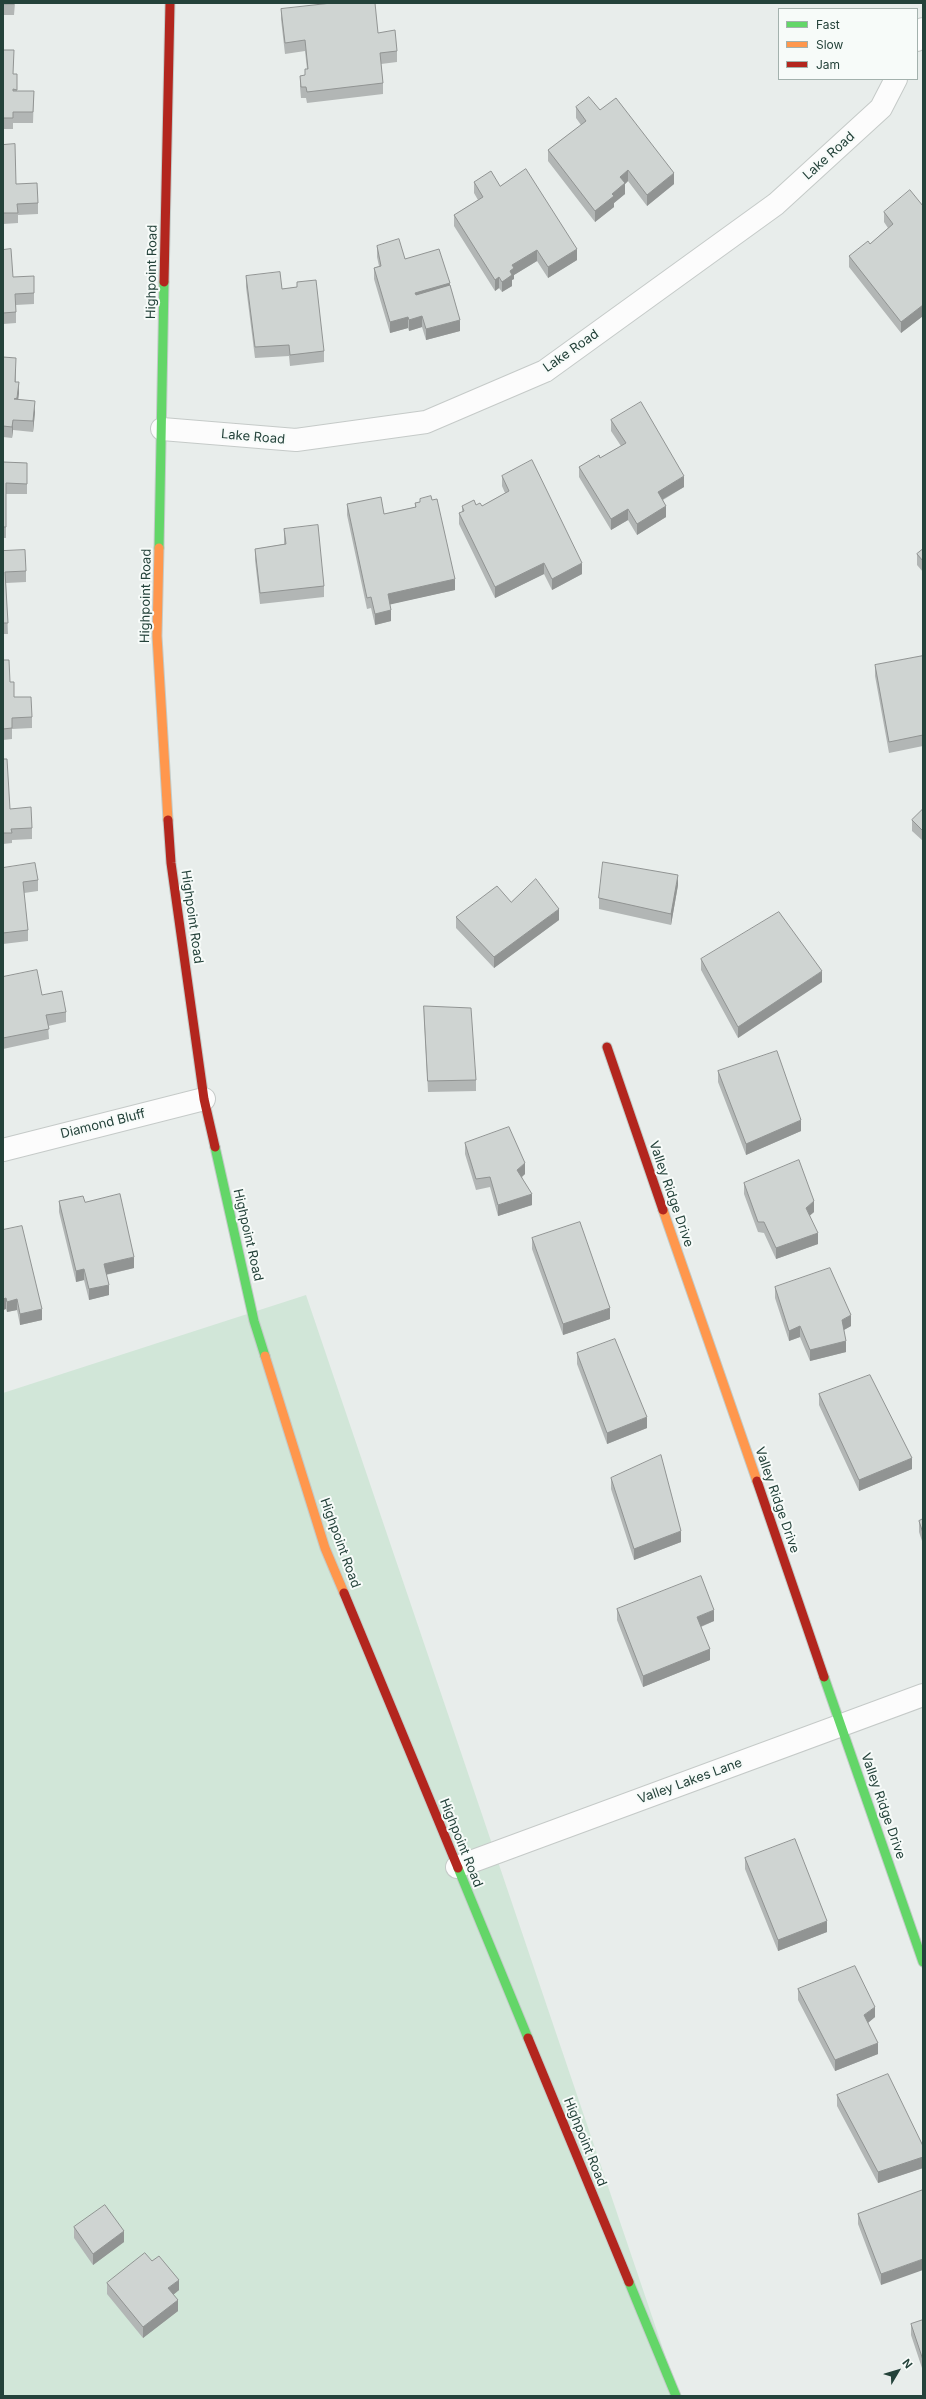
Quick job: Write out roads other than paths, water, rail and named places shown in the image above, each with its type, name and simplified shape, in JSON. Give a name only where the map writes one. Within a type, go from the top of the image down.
[{"type":"street","name":"Highpoint Road","points":[[170,3],[157,636],[170,855],[204,1099],[254,1321],[325,1548],[676,2396]]},
{"type":"street","points":[[918,38],[923,29]]},
{"type":"street","name":"Lake Road","points":[[162,429],[296,440],[426,422],[545,371],[776,204],[881,108],[895,80]]},
{"type":"street","name":"Valley Ridge Drive","points":[[607,1047],[923,1962]]},
{"type":"street","name":"Diamond Bluff","points":[[3,1150],[204,1099]]},
{"type":"street","name":"Valley Lakes Lane","points":[[457,1867],[923,1695]]}]
